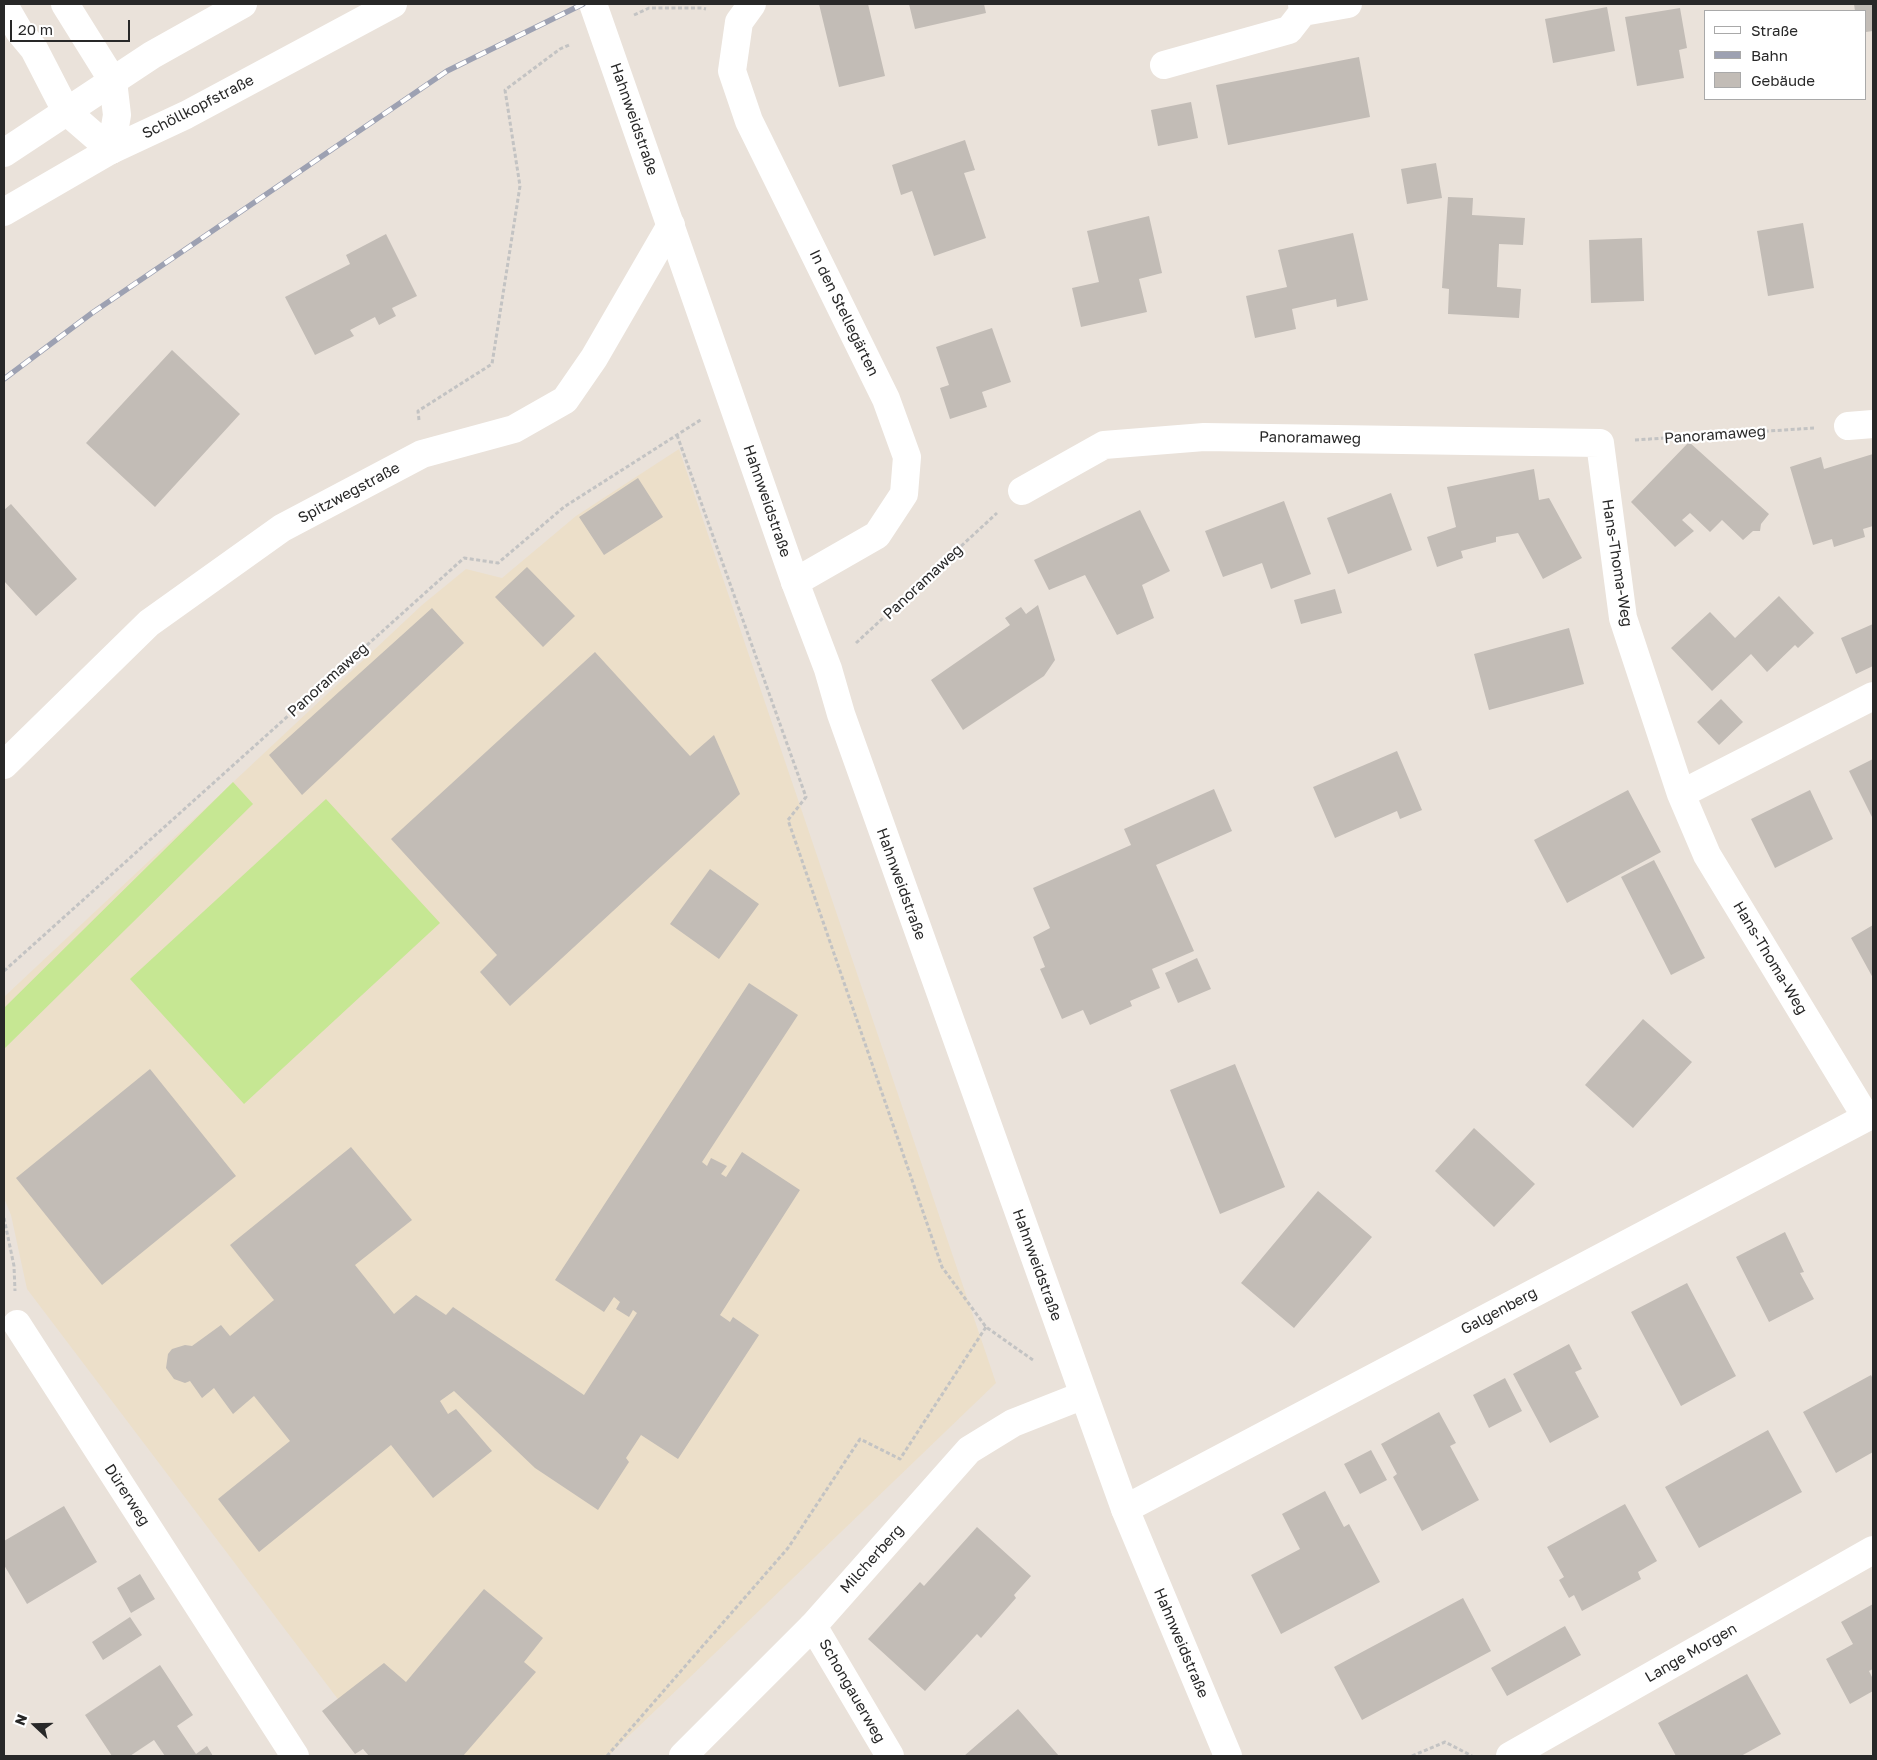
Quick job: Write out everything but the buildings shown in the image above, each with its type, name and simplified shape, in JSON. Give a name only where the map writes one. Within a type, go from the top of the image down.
[{"type":"street","points":[[65,4],[113,82],[117,115],[111,150]]},
{"type":"street","points":[[4,153],[152,55],[243,4]]},
{"type":"street","name":"Schöllkopfstraße","points":[[4,212],[111,150],[186,115],[394,4]]},
{"type":"street","name":"Hahnweidstraße","points":[[593,4],[795,582],[828,669],[840,714],[1125,1509],[1228,1756]]},
{"type":"street","points":[[1164,65],[1289,30],[1303,8],[1348,4]]},
{"type":"street","points":[[4,5],[19,31],[34,49],[66,111],[111,150]]},
{"type":"street","name":"In den Stellegärten","points":[[746,13],[732,72],[749,121],[886,399],[907,457],[904,494],[877,535],[795,582]]},
{"type":"street","name":"Spitzwegstraße","points":[[4,765],[149,623],[282,528],[422,454],[514,429],[565,400],[594,358],[671,225]]},
{"type":"street","name":"Panoramaweg","points":[[1022,491],[1104,445],[1186,438],[1600,443]]},
{"type":"street","name":"Hans-Thoma-Weg","points":[[1600,443],[1623,618],[1681,794],[1707,855],[1870,1115]]},
{"type":"street","points":[[1681,794],[1873,696]]},
{"type":"street","name":"Galgenberg","points":[[1125,1509],[1870,1115]]},
{"type":"street","name":"Dürerweg","points":[[17,1324],[295,1756]]},
{"type":"street","name":"Milcherberg","points":[[683,1756],[813,1626],[969,1450],[1013,1423],[1084,1395]]},
{"type":"street","name":"Lange Morgen","points":[[1510,1756],[1873,1550]]},
{"type":"street","name":"Schongauerweg","points":[[813,1626],[890,1756]]},
{"type":"path","points":[[631,16],[649,8],[702,8],[746,13]]},
{"type":"path","points":[[422,454],[418,411],[492,364],[520,186],[505,90],[560,49],[578,41]]},
{"type":"path","name":"Panoramaweg","points":[[1600,443],[1861,425]]},
{"type":"path","name":"Panoramaweg","points":[[4,971],[464,558],[498,562],[564,507],[677,436],[806,797],[788,820],[942,1267],[986,1327],[900,1459],[860,1439],[788,1548],[607,1756]]},
{"type":"path","name":"Panoramaweg","points":[[828,669],[1022,491]]},
{"type":"path","points":[[4,1218],[14,1266],[17,1324]]},
{"type":"path","points":[[1412,1756],[1446,1742],[1472,1756]]},
{"type":"shaded area","points":[[679,449],[996,1383],[608,1756],[381,1756],[27,1289],[11,1215],[4,1198],[4,997],[422,605],[466,569],[502,578],[576,516]]},
{"type":"green space","points":[[233,782],[253,804],[4,1049],[4,1008]]},
{"type":"green space","points":[[326,799],[440,923],[244,1104],[130,979]]},
{"type":"railway","points":[[4,379],[92,313],[447,71],[583,4]]}]
